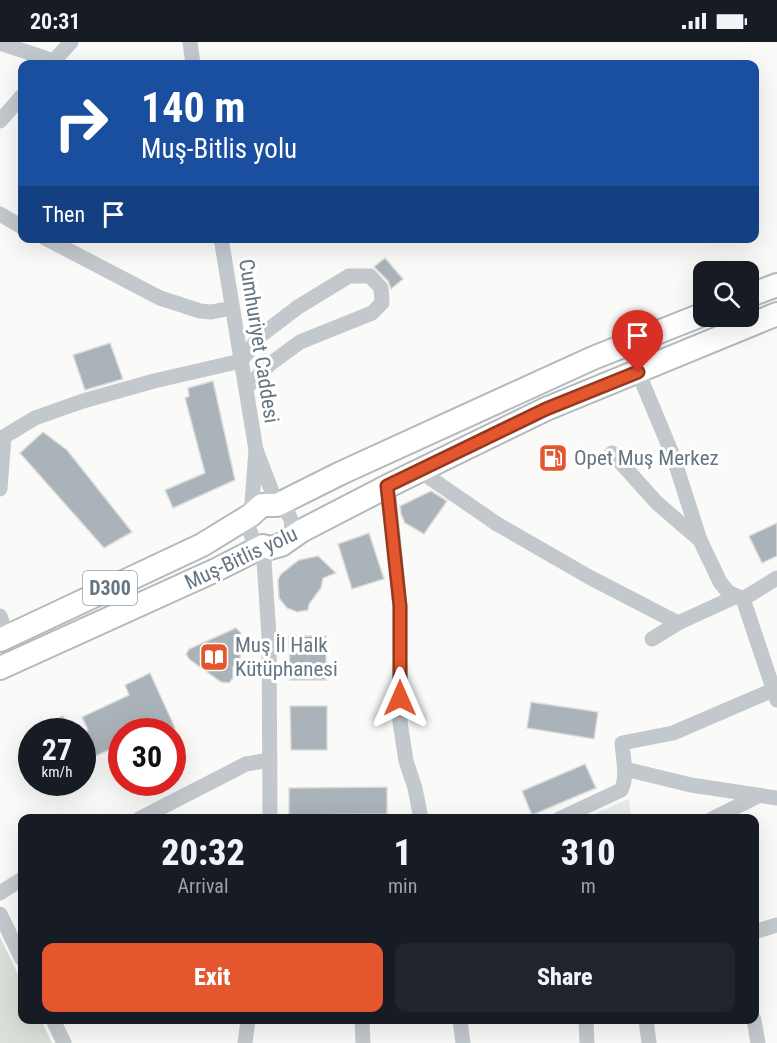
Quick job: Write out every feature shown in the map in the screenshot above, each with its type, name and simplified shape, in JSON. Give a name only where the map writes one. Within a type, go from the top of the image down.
[{"type":"highway","points":[[759,292],[777,285]]},
{"type":"highway","name":"Muş-Bitlis yolu","points":[[0,668],[216,570],[263,546],[277,547],[289,538],[387,486],[546,409],[777,314]]},
{"type":"highway","name":"Muş-Bitlis yolu","points":[[2,631],[202,545],[251,515],[262,505],[277,505],[341,473],[593,358],[693,318]]},
{"type":"street","points":[[55,60],[71,42]]},
{"type":"street","points":[[190,42],[192,60]]},
{"type":"street","points":[[0,43],[25,46],[47,60]]},
{"type":"street","points":[[0,121],[18,103]]},
{"type":"street","points":[[0,213],[18,224]]},
{"type":"street","points":[[55,243],[160,298],[200,311],[212,312],[232,308]]},
{"type":"street","name":"Cumhuriyet Caddesi","points":[[222,243],[256,450],[277,505],[284,508],[291,516],[292,531],[289,538]]},
{"type":"street","points":[[0,489],[2,438],[35,418],[83,401],[154,381],[241,361],[260,336],[298,307],[349,276],[370,276],[381,288],[382,303],[372,313],[300,342],[270,364],[246,388]]},
{"type":"street","points":[[570,814],[621,790],[625,769],[622,743],[673,733],[775,695],[740,598],[728,592],[720,582],[700,540],[673,456],[638,372]]},
{"type":"street","name":"Cumhuriyet Caddesi","points":[[256,450],[249,521],[253,539],[263,546]]},
{"type":"street","points":[[612,453],[657,503],[700,540]]},
{"type":"street","points":[[420,471],[496,524],[591,578],[678,623]]},
{"type":"street","points":[[387,486],[400,606],[400,722],[406,761],[420,814]]},
{"type":"street","points":[[263,546],[269,636],[270,814]]},
{"type":"street","points":[[652,639],[678,623],[740,598],[777,578]]},
{"type":"street","points":[[149,814],[246,764],[270,760]]},
{"type":"street","points":[[625,769],[692,785],[777,798]]},
{"type":"street","points":[[722,814],[758,796]]},
{"type":"street","points":[[0,893],[18,882]]},
{"type":"street","points":[[0,914],[18,951]]},
{"type":"street","points":[[759,930],[777,925]]},
{"type":"street","points":[[55,1024],[64,1043]]},
{"type":"street","points":[[245,1043],[247,1024]]},
{"type":"street","points":[[362,1024],[363,1043]]},
{"type":"street","points":[[461,1024],[463,1043]]},
{"type":"street","points":[[586,1024],[587,1043]]},
{"type":"street","points":[[646,1024],[648,1043]]},
{"type":"street","points":[[755,1024],[758,1043]]},
{"type":"shaded area","points":[[629,799],[630,814],[594,814]]},
{"type":"shaded area","points":[[0,937],[18,975],[18,1024],[43,1024],[52,1043],[0,1043]]},
{"type":"building","points":[[385,258],[403,279],[391,289],[388,281],[374,267]]},
{"type":"building","points":[[110,343],[123,379],[85,390],[73,355]]},
{"type":"building","points":[[213,381],[235,480],[173,508],[165,490],[205,473],[185,398],[189,396],[188,388]]},
{"type":"building","points":[[43,432],[67,450],[132,532],[104,548],[20,453]]},
{"type":"building","points":[[431,491],[447,501],[424,534],[405,523],[400,506]]},
{"type":"building","points":[[777,523],[777,556],[762,563],[749,536]]},
{"type":"building","points":[[369,533],[384,579],[352,589],[338,544]]},
{"type":"building","points":[[318,556],[336,573],[323,578],[321,588],[309,604],[308,610],[297,612],[287,608],[279,598],[278,580],[281,574],[299,560]]},
{"type":"building","name":"Muş İl Halk Kütüphanesi","points":[[236,628],[241,633],[240,667],[233,667],[233,678],[229,683],[221,682],[189,659],[186,654],[189,649]]},
{"type":"building","points":[[289,636],[326,636],[326,680],[290,680]]},
{"type":"building","points":[[150,673],[170,718],[108,718],[108,750],[96,756],[96,718],[82,717],[129,695],[125,685]]},
{"type":"building","points":[[531,702],[598,712],[594,739],[527,728]]},
{"type":"building","points":[[290,706],[327,706],[327,750],[291,750]]},
{"type":"building","points":[[585,764],[596,788],[534,814],[532,814],[522,791]]},
{"type":"building","points":[[387,787],[387,814],[289,814],[289,788]]},
{"type":"place","name":"Opet Muş Merkez","points":[[553,458]]},
{"type":"place","name":"Muş İl Halk Kütüphanesi","points":[[214,657]]},
{"type":"route","points":[[400,698],[400,606],[387,486],[546,409],[638,372]]}]
